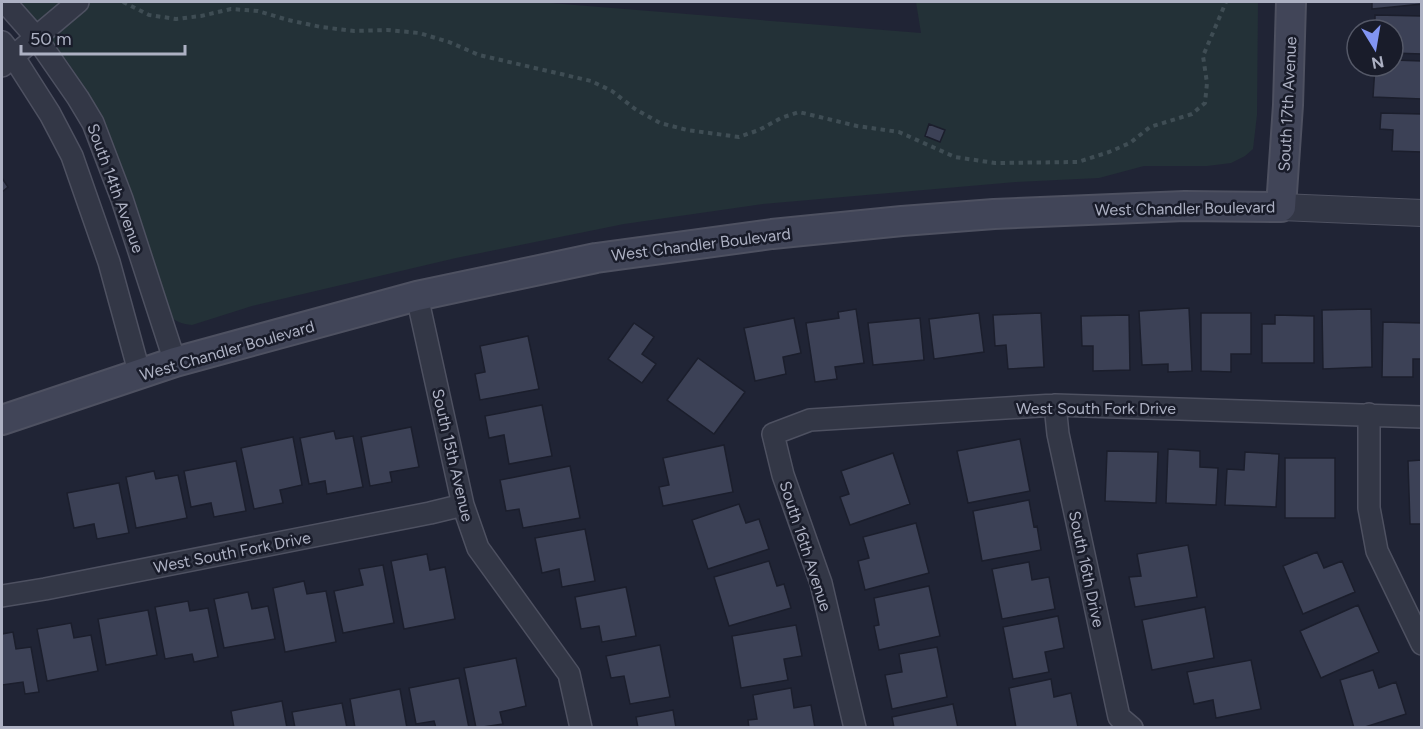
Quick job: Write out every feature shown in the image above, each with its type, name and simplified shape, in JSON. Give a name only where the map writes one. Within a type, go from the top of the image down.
[{"type":"main road","name":"South 17th Avenue","points":[[1281,207],[1288,105],[1291,2]]},
{"type":"main road","name":"West Chandler Boulevard","points":[[2,420],[175,362],[417,296],[596,258],[772,234],[994,214],[1185,206],[1281,207]]},
{"type":"street","name":"South 14th Avenue","points":[[5,2],[35,36],[78,98],[102,143],[175,362]]},
{"type":"street","points":[[5,54],[35,36],[78,2]]},
{"type":"street","name":"South 14th Avenue","points":[[5,54],[50,114],[72,156],[109,262],[140,375]]},
{"type":"street","name":"West Chandler Boulevard","points":[[1281,207],[1422,213]]},
{"type":"street","name":"South 15th Avenue","points":[[417,296],[463,505],[478,548],[569,674],[581,728]]},
{"type":"street","name":"West South Fork Drive","points":[[773,434],[810,420],[1055,405],[1422,417]]},
{"type":"street","name":"South 16th Drive","points":[[1055,405],[1058,434],[1119,717],[1132,728]]},
{"type":"street","points":[[1369,414],[1369,508],[1377,551],[1422,644]]},
{"type":"street","name":"South 16th Avenue","points":[[773,434],[783,475],[821,583],[855,728]]},
{"type":"street","name":"West South Fork Drive","points":[[2,596],[45,590],[463,505]]},
{"type":"path","points":[[123,2],[149,15],[176,19],[231,9],[258,10],[288,20],[321,27],[354,31],[387,30],[419,33],[449,42],[479,55],[591,81],[612,91],[635,109],[660,123],[696,131],[739,137],[759,130],[782,117],[799,112],[857,126],[899,132],[956,158],[995,163],[1036,163],[1078,162],[1109,152],[1130,143],[1150,127],[1192,114],[1205,103],[1207,83],[1203,56],[1226,2]]},
{"type":"shaded area","points":[[15,2],[538,2],[921,33],[916,2],[1258,2],[1257,115],[1253,149],[1231,163],[1207,166],[1144,166],[1099,178],[1016,182],[763,204],[624,224],[456,258],[252,306],[192,325],[179,322],[169,315],[109,139],[91,98],[67,61]]},
{"type":"building","points":[[1372,2],[1422,2],[1422,4],[1372,9]]},
{"type":"building","points":[[1375,15],[1422,16],[1422,54],[1405,53],[1405,18],[1375,18]]},
{"type":"building","points":[[1405,60],[1422,61],[1422,99],[1373,97],[1374,78],[1405,78]]},
{"type":"building","points":[[1381,113],[1422,114],[1422,152],[1392,151],[1393,130],[1380,129]]},
{"type":"building","points":[[929,124],[945,130],[940,142],[925,136]]},
{"type":"building","points":[[2,178],[8,187],[2,192]]},
{"type":"building","points":[[1189,308],[1192,371],[1168,372],[1168,364],[1142,365],[1139,311]]},
{"type":"building","points":[[856,309],[864,363],[835,367],[837,379],[815,382],[806,323],[839,318],[838,312]]},
{"type":"building","points":[[1371,309],[1372,367],[1323,369],[1322,310]]},
{"type":"building","points":[[979,313],[984,352],[934,359],[929,319]]},
{"type":"building","points":[[1041,313],[1044,367],[1008,369],[1006,345],[995,346],[993,315]]},
{"type":"building","points":[[1201,313],[1251,313],[1251,354],[1231,354],[1231,372],[1201,371]]},
{"type":"building","points":[[1129,315],[1130,370],[1093,371],[1093,346],[1082,346],[1081,316]]},
{"type":"building","points":[[1275,315],[1314,316],[1314,363],[1262,363],[1262,324],[1275,324]]},
{"type":"building","points":[[794,318],[801,353],[783,357],[786,374],[755,381],[744,328]]},
{"type":"building","points":[[920,318],[924,360],[873,365],[868,323]]},
{"type":"building","points":[[1383,322],[1422,323],[1422,359],[1413,359],[1413,377],[1382,377]]},
{"type":"building","points":[[634,323],[654,337],[642,354],[656,364],[642,383],[608,359]]},
{"type":"building","points":[[528,336],[539,389],[480,400],[475,374],[485,372],[480,346]]},
{"type":"building","points":[[698,358],[745,392],[714,434],[667,400]]},
{"type":"building","points":[[542,405],[552,456],[509,464],[504,435],[489,438],[485,416]]},
{"type":"building","points":[[411,427],[419,467],[390,472],[392,482],[370,486],[361,437]]},
{"type":"building","points":[[334,431],[336,439],[353,436],[363,487],[327,494],[325,481],[309,484],[300,438]]},
{"type":"building","points":[[293,437],[302,485],[280,490],[283,503],[254,509],[241,448]]},
{"type":"building","points":[[1020,439],[1030,491],[968,503],[957,451]]},
{"type":"building","points":[[724,445],[733,492],[663,506],[659,487],[669,485],[663,458]]},
{"type":"building","points":[[1168,449],[1200,451],[1200,467],[1218,468],[1216,505],[1166,503]]},
{"type":"building","points":[[1107,451],[1158,452],[1156,503],[1105,501]]},
{"type":"building","points":[[1245,452],[1279,454],[1276,507],[1225,505],[1227,469],[1244,470]]},
{"type":"building","points":[[893,453],[910,504],[850,525],[840,497],[849,494],[841,471]]},
{"type":"building","points":[[1285,458],[1335,458],[1335,518],[1285,518]]},
{"type":"building","points":[[1422,460],[1422,524],[1410,524],[1408,461]]},
{"type":"building","points":[[236,461],[246,511],[214,517],[211,503],[191,507],[184,471]]},
{"type":"building","points":[[570,466],[580,518],[523,528],[519,509],[506,511],[500,480]]},
{"type":"building","points":[[154,471],[156,479],[178,475],[187,518],[136,528],[126,477]]},
{"type":"building","points":[[119,483],[129,533],[97,539],[94,524],[74,528],[67,493]]},
{"type":"building","points":[[1029,500],[1041,550],[982,561],[973,511]]},
{"type":"building","points":[[739,504],[746,523],[759,519],[769,549],[708,569],[692,520]]},
{"type":"building","points":[[916,523],[929,573],[865,590],[858,561],[869,558],[863,537]]},
{"type":"building","points":[[585,529],[595,581],[562,587],[559,569],[542,573],[535,538]]},
{"type":"building","points":[[1188,545],[1197,597],[1135,607],[1129,577],[1141,576],[1137,554]]},
{"type":"building","points":[[1317,552],[1324,568],[1342,561],[1355,592],[1303,614],[1283,566]]},
{"type":"building","points":[[427,554],[430,570],[445,567],[455,619],[404,629],[391,561]]},
{"type":"building","points":[[769,561],[777,586],[784,584],[791,608],[729,626],[714,577]]},
{"type":"building","points":[[1029,562],[1032,580],[1049,577],[1055,609],[1002,619],[992,569]]},
{"type":"building","points":[[383,565],[394,623],[343,633],[334,591],[363,585],[359,569]]},
{"type":"building","points":[[304,581],[307,594],[326,591],[336,642],[285,652],[273,588]]},
{"type":"building","points":[[929,586],[940,636],[879,650],[874,626],[879,625],[874,598]]},
{"type":"building","points":[[626,587],[636,636],[602,642],[599,626],[581,629],[575,597]]},
{"type":"building","points":[[248,592],[252,609],[268,606],[275,639],[224,648],[214,599]]},
{"type":"building","points":[[188,601],[190,611],[208,608],[218,657],[194,662],[192,654],[165,659],[155,607]]},
{"type":"building","points":[[1358,605],[1379,652],[1321,678],[1300,631]]},
{"type":"building","points":[[1205,607],[1214,658],[1152,670],[1142,620]]},
{"type":"building","points":[[148,610],[157,655],[106,665],[98,619]]},
{"type":"building","points":[[1058,616],[1064,648],[1045,652],[1049,672],[1013,679],[1003,627]]},
{"type":"building","points":[[71,623],[74,638],[91,635],[98,671],[47,681],[37,629]]},
{"type":"building","points":[[796,625],[802,656],[784,659],[788,680],[741,688],[732,636]]},
{"type":"building","points":[[13,632],[16,649],[31,647],[39,692],[25,694],[23,682],[2,685],[2,634]]},
{"type":"building","points":[[660,645],[670,697],[630,704],[624,676],[611,678],[606,656]]},
{"type":"building","points":[[937,647],[947,697],[892,709],[885,675],[902,672],[899,654]]},
{"type":"building","points":[[516,658],[526,706],[500,712],[503,724],[476,728],[464,668]]},
{"type":"building","points":[[1251,660],[1261,709],[1216,718],[1213,700],[1194,704],[1187,672]]},
{"type":"building","points":[[1373,670],[1379,688],[1396,682],[1406,714],[1362,728],[1354,728],[1340,680]]},
{"type":"building","points":[[459,678],[469,728],[436,728],[434,721],[416,724],[409,688]]},
{"type":"building","points":[[1051,679],[1054,697],[1071,693],[1078,727],[1016,728],[1009,688]]},
{"type":"building","points":[[791,688],[794,708],[811,705],[815,728],[749,728],[748,720],[757,719],[753,695]]},
{"type":"building","points":[[400,689],[407,728],[355,728],[350,699]]},
{"type":"building","points":[[282,701],[287,728],[234,728],[231,711]]},
{"type":"building","points":[[342,703],[347,728],[295,728],[292,712]]},
{"type":"building","points":[[953,704],[958,728],[894,728],[892,717]]},
{"type":"building","points":[[673,710],[676,728],[638,728],[636,717]]}]
